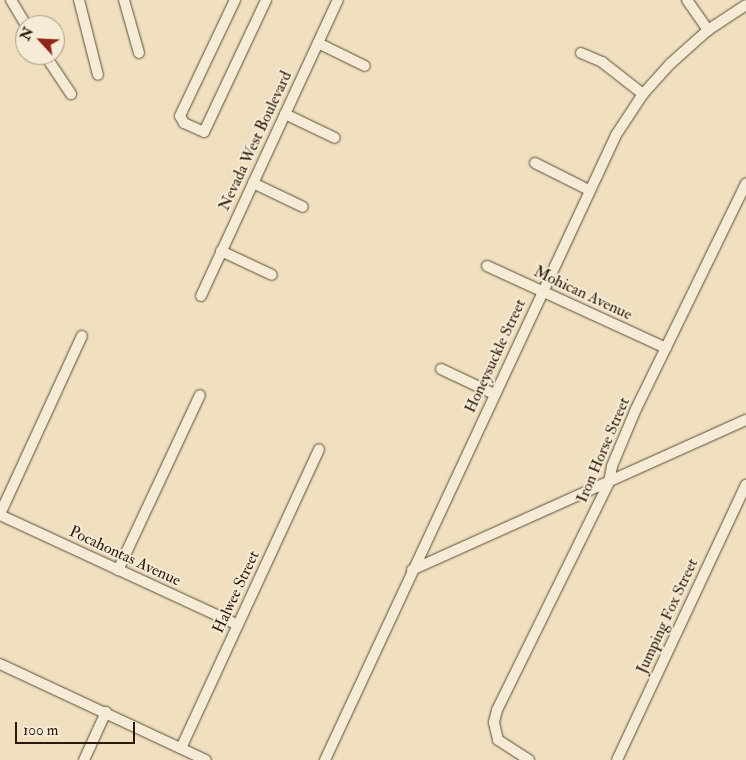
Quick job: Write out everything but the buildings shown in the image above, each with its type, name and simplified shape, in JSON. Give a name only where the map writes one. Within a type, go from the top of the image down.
[{"type":"street","points":[[11,0],[20,15]]},
{"type":"street","points":[[79,0],[98,75]]},
{"type":"street","points":[[124,0],[138,53]]},
{"type":"street","points":[[235,0],[180,116],[184,123],[204,132],[266,0]]},
{"type":"street","name":"Nevada West Boulevard","points":[[201,296],[338,0]]},
{"type":"street","points":[[687,0],[708,30]]},
{"type":"street","name":"Honeysuckle Street","points":[[325,760],[616,135],[643,94],[670,64],[708,30],[746,5]]},
{"type":"street","points":[[318,43],[366,66]]},
{"type":"street","points":[[581,53],[602,62],[643,94]]},
{"type":"street","points":[[52,65],[71,94]]},
{"type":"street","points":[[285,114],[335,138]]},
{"type":"street","points":[[534,163],[589,190]]},
{"type":"street","points":[[252,183],[303,207]]},
{"type":"street","name":"Iron Horse Street","points":[[529,760],[504,746],[496,731],[497,710],[609,482],[623,439],[746,183]]},
{"type":"street","points":[[221,251],[272,274]]},
{"type":"street","name":"Mohican Avenue","points":[[487,266],[666,348]]},
{"type":"street","points":[[0,514],[82,336]]},
{"type":"street","points":[[441,369],[494,394]]},
{"type":"street","points":[[118,570],[200,395]]},
{"type":"street","points":[[412,570],[746,420]]},
{"type":"street","name":"Halwee Street","points":[[181,748],[319,449]]},
{"type":"street","name":"Jumping Fox Street","points":[[616,760],[746,485]]},
{"type":"street","name":"Pocahontas Avenue","points":[[0,514],[238,624]]},
{"type":"street","points":[[1,667],[106,712],[206,760]]},
{"type":"street","points":[[84,760],[106,712]]}]
